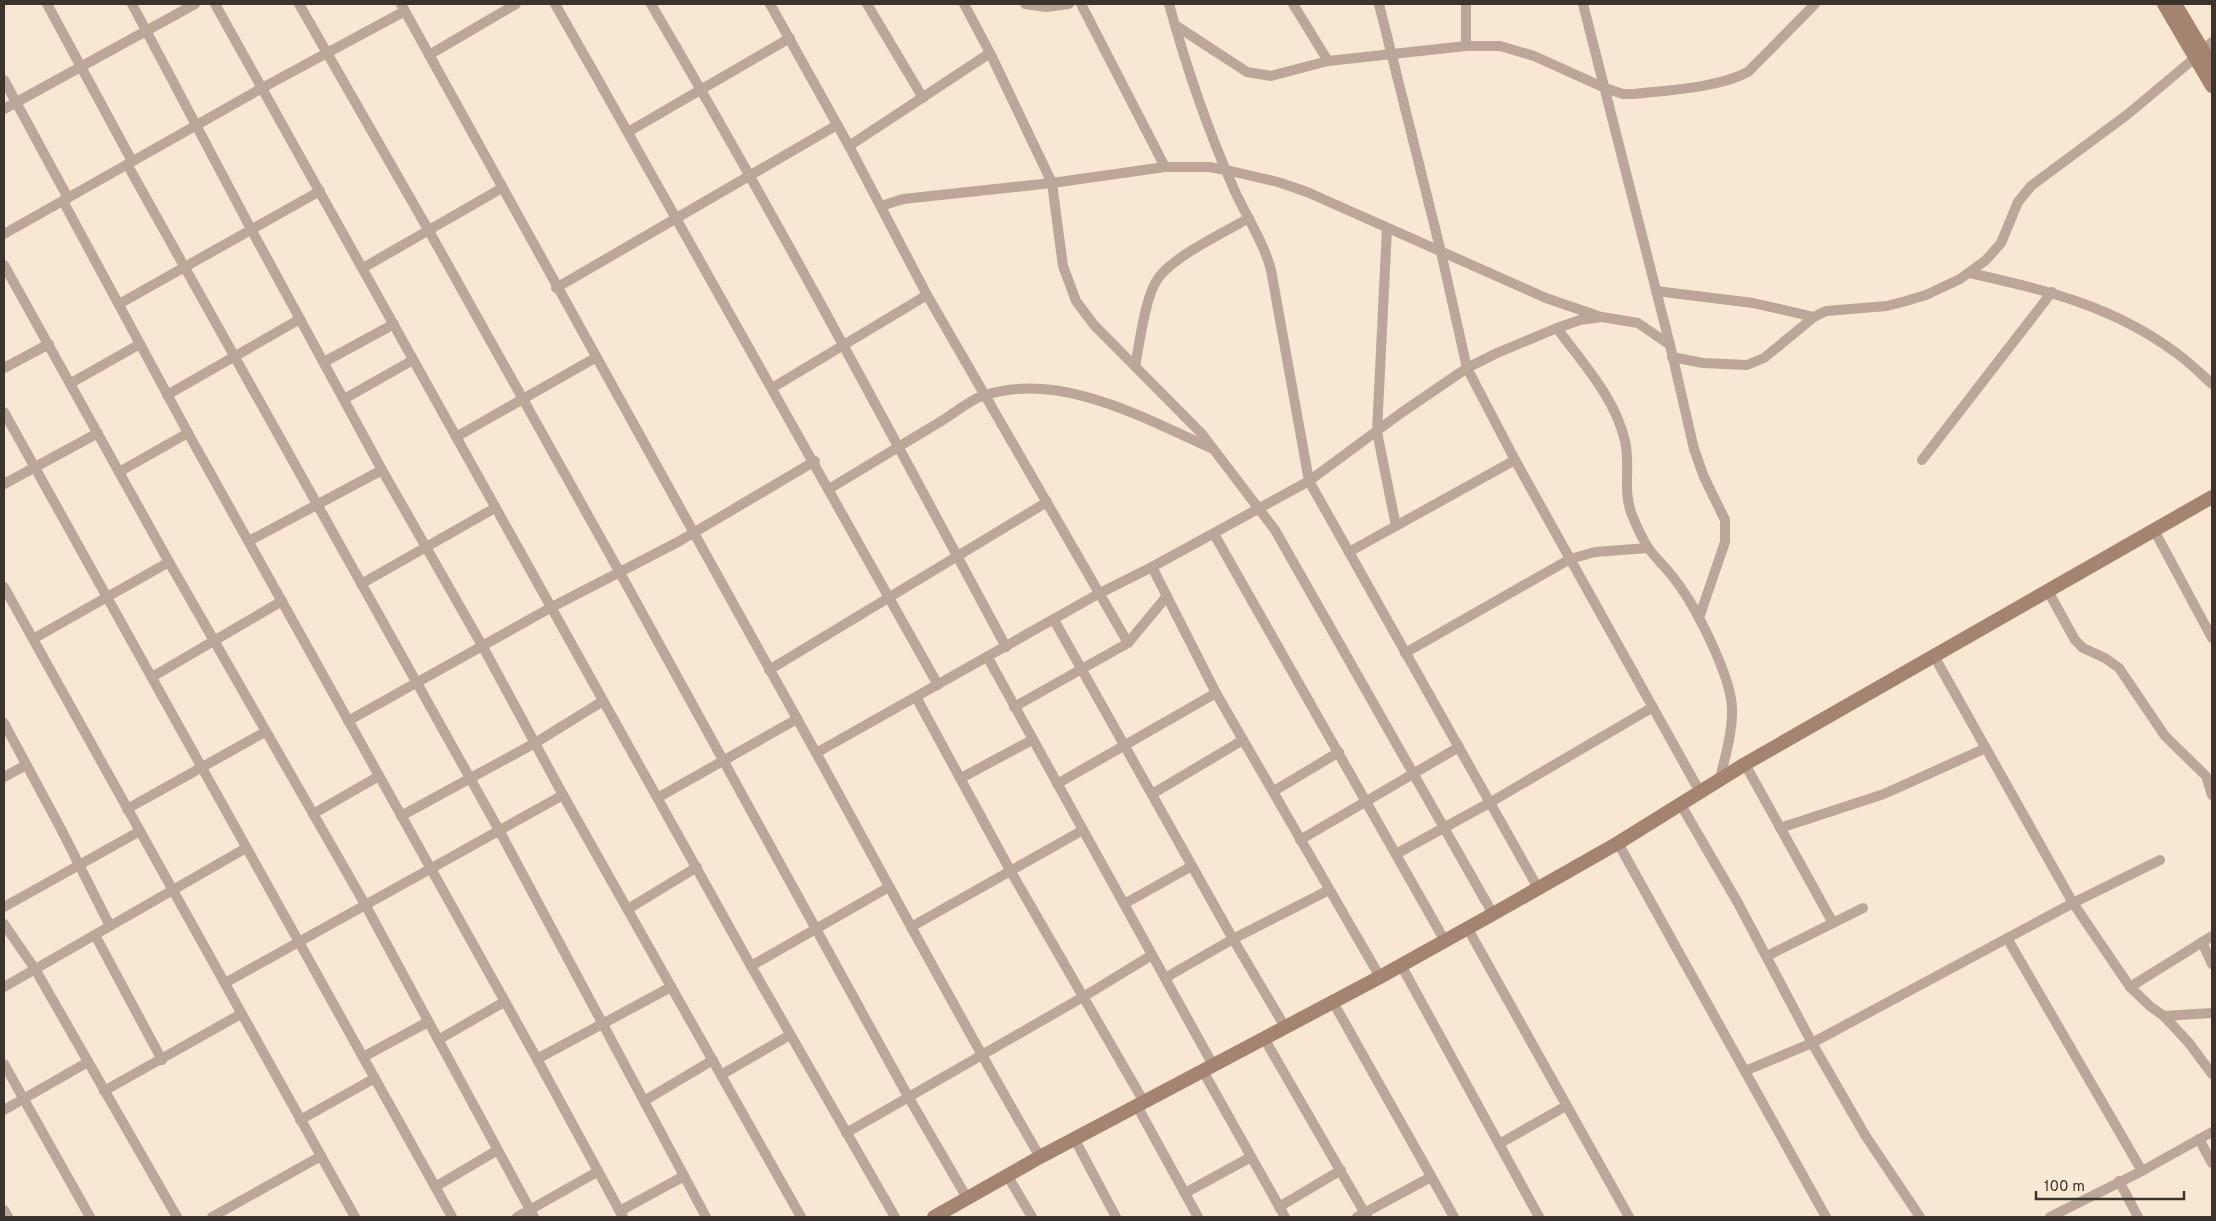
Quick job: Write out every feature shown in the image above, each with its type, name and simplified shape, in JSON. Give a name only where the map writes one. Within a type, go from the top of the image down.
[{"type":"street","points":[[47,4],[81,66],[184,267],[499,830],[706,1217]]},
{"type":"street","points":[[132,4],[251,229],[382,470],[483,647],[563,796],[670,987],[801,1217]]},
{"type":"street","points":[[4,108],[195,4]]},
{"type":"street","points":[[215,4],[603,701],[659,797],[751,966],[895,1217]]},
{"type":"street","points":[[299,4],[429,231],[521,400],[619,571],[909,1098],[967,1198]]},
{"type":"street","points":[[429,55],[516,4]]},
{"type":"street","points":[[555,4],[815,461],[938,685]]},
{"type":"street","points":[[651,4],[749,175],[1006,647]]},
{"type":"street","points":[[770,4],[849,146],[927,295],[1128,643]]},
{"type":"street","points":[[867,4],[923,98]]},
{"type":"street","points":[[964,4],[990,53],[1052,183],[1063,266],[1068,286],[1083,313],[1202,434],[1275,530],[1493,914]]},
{"type":"street","points":[[1025,4],[1046,7],[1069,4]]},
{"type":"street","points":[[1081,4],[1165,167]]},
{"type":"street","points":[[1169,4],[1186,65],[1226,170],[1266,251],[1309,482],[1538,888]]},
{"type":"street","points":[[1293,4],[1328,61]]},
{"type":"street","points":[[1379,4],[1442,252],[1467,368],[1515,460],[1700,792]]},
{"type":"street","points":[[1466,4],[1466,46]]},
{"type":"street","points":[[1583,4],[1670,345],[1698,464],[1721,510],[1727,530],[1725,542],[1699,618]]},
{"type":"street","points":[[1175,26],[1247,72],[1258,75],[1271,76],[1328,61],[1466,46],[1500,46],[1605,88],[1623,94],[1634,94],[1722,82],[1740,76],[1748,72],[1814,4]]},
{"type":"street","points":[[2164,4],[2204,50],[2212,86]]},
{"type":"street","points":[[2175,4],[2212,66]]},
{"type":"street","points":[[4,234],[327,53],[403,8],[981,1055],[1040,1157]]},
{"type":"street","points":[[628,132],[790,38]]},
{"type":"street","points":[[1672,357],[1703,363],[1747,365],[1764,358],[1781,346],[1814,317],[1837,309],[1887,306],[1906,301],[1926,295],[1970,273],[1986,260],[2001,243],[2018,202],[2031,186],[2128,114],[2204,50]]},
{"type":"street","points":[[849,146],[990,53]]},
{"type":"street","points":[[4,80],[188,434],[622,1214],[684,1176]]},
{"type":"street","points":[[556,288],[837,124]]},
{"type":"street","points":[[881,206],[904,199],[1052,183],[1165,167],[1209,167],[1278,182],[1307,192],[1546,298],[1602,317],[1638,324],[1670,345]]},
{"type":"street","points":[[363,268],[502,188]]},
{"type":"street","points":[[119,304],[320,191]]},
{"type":"street","points":[[1135,366],[1150,296],[1159,277],[1182,258],[1249,218]]},
{"type":"street","points":[[1387,228],[1377,432],[1396,526]]},
{"type":"street","points":[[4,264],[169,562],[366,906],[496,1151],[532,1214]]},
{"type":"street","points":[[1970,273],[2052,292],[2097,308],[2138,328],[2175,352],[2212,384]]},
{"type":"street","points":[[1656,291],[1753,303],[1814,317]]},
{"type":"street","points":[[1922,460],[2052,292]]},
{"type":"street","points":[[772,388],[927,295]]},
{"type":"street","points":[[816,754],[1100,593],[1309,482],[1467,368],[1519,343],[1557,328],[1580,320],[1602,317]]},
{"type":"street","points":[[167,395],[300,319]]},
{"type":"street","points":[[324,362],[394,324]]},
{"type":"street","points":[[1557,328],[1602,388],[1619,419],[1628,456],[1626,486],[1628,504],[1648,548],[1676,580],[1699,618],[1726,679],[1730,693],[1732,722],[1720,779]]},
{"type":"street","points":[[4,368],[49,344]]},
{"type":"street","points":[[71,383],[140,344]]},
{"type":"street","points":[[456,437],[595,358]]},
{"type":"street","points":[[344,399],[413,360]]},
{"type":"street","points":[[829,489],[984,395],[1016,389],[1075,393],[1104,402],[1214,449]]},
{"type":"street","points":[[4,412],[452,1217]]},
{"type":"street","points":[[4,484],[98,433]]},
{"type":"street","points":[[119,472],[188,434]]},
{"type":"street","points":[[1349,552],[1515,460]]},
{"type":"street","points":[[348,721],[552,607],[692,533],[815,461]]},
{"type":"street","points":[[249,542],[382,470]]},
{"type":"street","points":[[937,1216],[1074,1138],[1380,977],[1493,914],[1618,843],[1745,764],[2212,497]]},
{"type":"street","points":[[769,670],[1046,502]]},
{"type":"street","points":[[361,584],[495,508]]},
{"type":"street","points":[[2154,530],[2212,638]]},
{"type":"street","points":[[1214,534],[1445,941]]},
{"type":"street","points":[[1405,653],[1570,559],[1595,552],[1648,548]]},
{"type":"street","points":[[33,639],[169,562]]},
{"type":"street","points":[[1152,567],[1216,693],[1380,977]]},
{"type":"street","points":[[4,587],[355,1217]]},
{"type":"street","points":[[2048,591],[2075,640],[2083,648],[2105,658],[2119,668],[2165,736],[2209,772],[2212,795]]},
{"type":"street","points":[[1014,707],[1128,643],[1167,596]]},
{"type":"street","points":[[152,677],[282,602]]},
{"type":"street","points":[[1054,620],[1233,939],[1285,1027]]},
{"type":"street","points":[[1934,656],[2073,903],[2130,987],[2151,1007],[2164,1016],[2189,1043],[2212,1074]]},
{"type":"street","points":[[988,658],[1165,978],[1251,1157],[1285,1217]]},
{"type":"street","points":[[1057,784],[1216,693]]},
{"type":"street","points":[[916,697],[1010,870],[1082,997],[1198,1217]]},
{"type":"street","points":[[401,816],[535,743],[603,701]]},
{"type":"street","points":[[1396,854],[1491,802],[1653,708]]},
{"type":"street","points":[[659,797],[797,719]]},
{"type":"street","points":[[4,724],[61,829],[78,866],[110,926]]},
{"type":"street","points":[[127,809],[265,732]]},
{"type":"street","points":[[961,778],[1032,740]]},
{"type":"street","points":[[1152,794],[1243,740]]},
{"type":"street","points":[[1300,840],[1459,747]]},
{"type":"street","points":[[1780,828],[1884,794],[1986,748]]},
{"type":"street","points":[[1274,791],[1339,752]]},
{"type":"street","points":[[1745,764],[1833,923]]},
{"type":"street","points":[[4,777],[26,765]]},
{"type":"street","points":[[313,814],[379,776]]},
{"type":"street","points":[[225,983],[563,796]]},
{"type":"street","points":[[1681,804],[1767,956],[1812,1043],[1865,1135],[1920,1217]]},
{"type":"street","points":[[911,928],[1082,830]]},
{"type":"street","points":[[4,907],[140,831]]},
{"type":"street","points":[[1618,843],[1826,1217]]},
{"type":"street","points":[[4,987],[246,848]]},
{"type":"street","points":[[1745,1071],[1812,1043],[2073,903],[2160,860]]},
{"type":"street","points":[[1124,904],[1192,866]]},
{"type":"street","points":[[628,909],[697,867]]},
{"type":"street","points":[[751,966],[888,887]]},
{"type":"street","points":[[1165,978],[1233,939],[1329,890]]},
{"type":"street","points":[[1767,956],[1863,908]]},
{"type":"street","points":[[4,924],[35,969],[177,1217]]},
{"type":"street","points":[[1468,928],[1629,1217]]},
{"type":"street","points":[[96,935],[162,1060]]},
{"type":"street","points":[[2130,987],[2212,936]]},
{"type":"street","points":[[2007,938],[2142,1171]]},
{"type":"street","points":[[2202,942],[2212,964]]},
{"type":"street","points":[[846,1133],[1152,955]]},
{"type":"street","points":[[1401,965],[1539,1217]]},
{"type":"street","points":[[537,1059],[670,987]]},
{"type":"street","points":[[438,1040],[504,1002]]},
{"type":"street","points":[[1333,1002],[1454,1217]]},
{"type":"street","points":[[2164,1016],[2212,1013]]},
{"type":"street","points":[[104,1092],[241,1014]]},
{"type":"street","points":[[363,1057],[428,1022]]},
{"type":"street","points":[[721,1075],[790,1035]]},
{"type":"street","points":[[1264,1038],[1341,1170],[1363,1216],[1431,1177]]},
{"type":"street","points":[[644,1101],[713,1060]]},
{"type":"street","points":[[4,1110],[88,1062]]},
{"type":"street","points":[[4,1064],[90,1217]]},
{"type":"street","points":[[300,1120],[374,1078]]},
{"type":"street","points":[[1499,1144],[1566,1106]]},
{"type":"street","points":[[2050,1217],[2142,1171],[2212,1132]]},
{"type":"street","points":[[1074,1138],[1116,1217]]},
{"type":"street","points":[[2199,1139],[2212,1163]]},
{"type":"street","points":[[435,1187],[496,1151]]},
{"type":"street","points":[[212,1217],[321,1156]]},
{"type":"street","points":[[1185,1193],[1251,1157]]},
{"type":"street","points":[[1279,1207],[1341,1170]]},
{"type":"street","points":[[517,1217],[532,1214],[597,1172]]},
{"type":"street","points":[[1007,1175],[1032,1217]]},
{"type":"street","points":[[2119,1181],[2138,1217]]},
{"type":"street","points":[[4,1210],[8,1217]]}]
